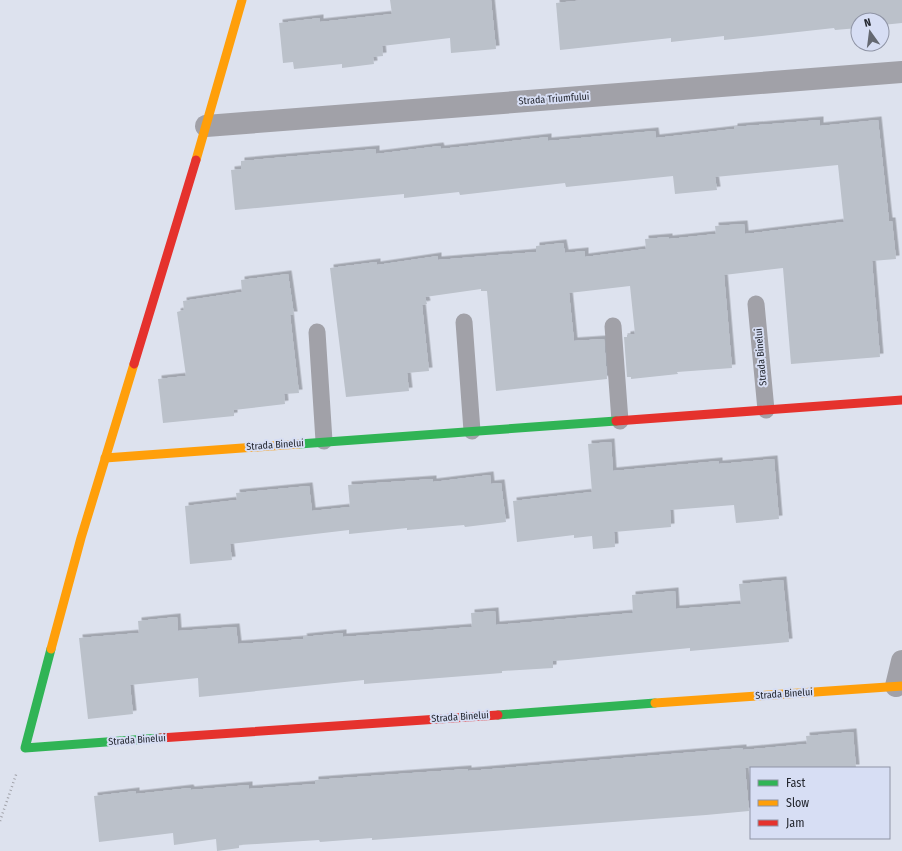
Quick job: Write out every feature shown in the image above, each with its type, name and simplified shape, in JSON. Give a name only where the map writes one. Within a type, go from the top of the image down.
[{"type":"street","points":[[25,748],[81,538],[206,126],[242,0]]},
{"type":"street","name":"Strada Triumfului","points":[[206,126],[902,72]]},
{"type":"street","name":"Strada Binelui","points":[[105,458],[902,400]]},
{"type":"street","points":[[899,686],[902,661]]},
{"type":"street","name":"Strada Binelui","points":[[25,748],[899,686]]},
{"type":"lane","name":"Strada Binelui","points":[[756,304],[766,410]]},
{"type":"lane","points":[[464,322],[472,432]]},
{"type":"lane","points":[[613,326],[620,421]]},
{"type":"lane","points":[[317,332],[324,441]]},
{"type":"path","points":[[0,820],[25,748]]},
{"type":"building","points":[[390,0],[491,0],[496,49],[451,53],[450,38],[382,46],[383,56],[373,57],[374,64],[342,68],[342,64],[294,69],[293,62],[283,63],[279,23],[320,18],[320,22],[392,14]]},
{"type":"building","points":[[585,0],[902,0],[902,23],[890,24],[890,12],[850,12],[850,29],[835,30],[834,28],[724,40],[724,36],[671,42],[671,38],[560,50],[556,3]]},
{"type":"building","points":[[820,120],[820,126],[878,120],[889,221],[892,221],[896,259],[872,261],[880,357],[791,364],[783,268],[724,275],[732,368],[677,372],[678,374],[631,379],[631,377],[627,377],[624,337],[635,334],[630,286],[569,293],[574,341],[604,339],[607,379],[496,391],[487,291],[481,291],[481,289],[425,297],[427,304],[422,305],[429,371],[407,373],[409,391],[346,397],[330,268],[377,262],[377,265],[438,256],[438,260],[536,252],[536,246],[563,243],[565,253],[585,251],[585,257],[646,249],[645,239],[669,237],[669,239],[716,234],[715,226],[744,224],[745,234],[844,222],[838,165],[715,177],[717,190],[675,194],[673,176],[566,187],[565,183],[460,195],[459,192],[404,198],[404,194],[235,210],[231,170],[241,169],[241,161],[376,149],[376,154],[440,146],[441,149],[548,137],[548,141],[655,131],[656,138],[734,129],[734,127]]},
{"type":"building","points":[[288,274],[294,315],[290,315],[299,393],[284,394],[285,404],[234,410],[234,416],[163,423],[158,379],[186,376],[177,312],[184,310],[183,301],[242,292],[241,280]]},
{"type":"building","points":[[611,442],[613,471],[719,461],[719,464],[774,459],[779,519],[736,523],[734,505],[670,510],[671,527],[614,532],[615,547],[593,549],[592,536],[574,538],[574,535],[517,542],[513,501],[592,492],[588,444]]},
{"type":"building","points":[[490,475],[491,484],[501,483],[506,522],[465,527],[464,525],[407,530],[407,528],[349,534],[349,530],[230,544],[232,560],[190,564],[185,506],[237,500],[236,493],[309,486],[312,511],[350,507],[348,485],[433,479],[433,482]]},
{"type":"building","points":[[783,580],[789,642],[690,651],[690,648],[553,661],[553,668],[502,671],[502,673],[364,684],[364,680],[199,697],[198,678],[130,685],[133,714],[88,719],[79,638],[139,633],[138,621],[177,617],[178,631],[236,627],[238,644],[304,639],[303,637],[343,633],[343,637],[472,627],[471,613],[495,611],[496,625],[633,613],[632,595],[675,591],[676,609],[741,604],[739,584]]},
{"type":"building","points":[[853,732],[856,767],[745,768],[749,811],[372,840],[372,838],[320,842],[319,840],[239,845],[239,848],[217,851],[216,839],[174,845],[173,833],[99,842],[94,796],[136,791],[136,794],[190,788],[191,790],[249,785],[249,789],[315,784],[315,780],[468,769],[468,771],[743,748],[743,750],[807,744],[806,736]]},
{"type":"traffic: fast","points":[[299,444],[616,421]]},
{"type":"traffic: fast","points":[[51,649],[25,748],[160,738]]},
{"type":"traffic: fast","points":[[498,715],[655,703]]},
{"type":"traffic: slow","points":[[196,160],[242,0]]},
{"type":"traffic: slow","points":[[51,649],[81,538],[134,364]]},
{"type":"traffic: slow","points":[[105,458],[299,444]]},
{"type":"traffic: slow","points":[[655,703],[902,686]]},
{"type":"traffic: jam","points":[[134,364],[196,160]]},
{"type":"traffic: jam","points":[[616,421],[902,400]]},
{"type":"traffic: jam","points":[[160,738],[498,715]]}]
